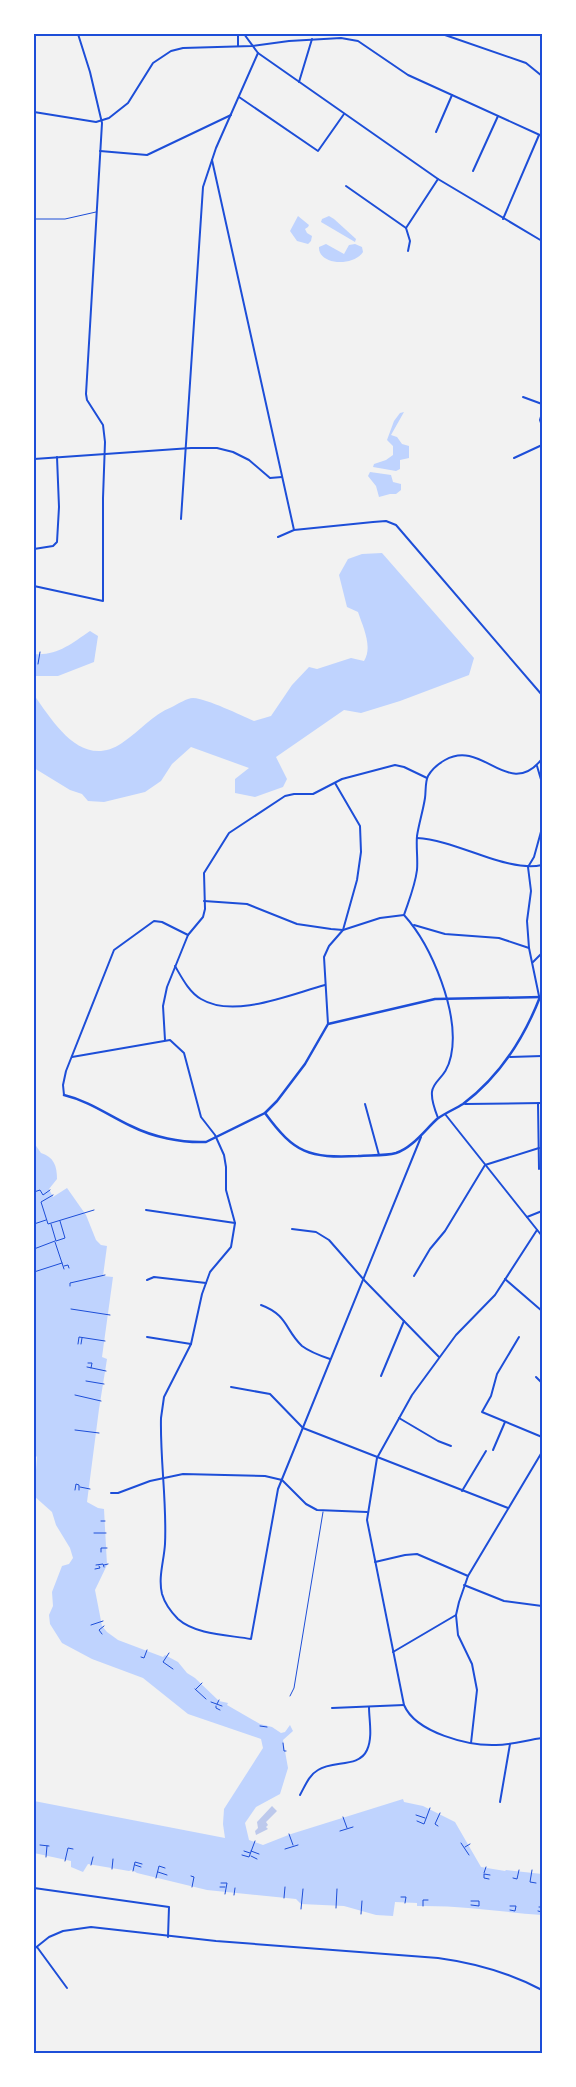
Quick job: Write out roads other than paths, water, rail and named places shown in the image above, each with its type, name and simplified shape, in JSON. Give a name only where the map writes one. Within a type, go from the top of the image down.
[{"type":"street","points":[[34,586],[102,600],[104,453],[106,442],[104,430],[87,400],[86,394],[102,121],[78,34]]},
{"type":"street","points":[[238,34],[238,46]]},
{"type":"street","points":[[244,34],[258,53],[438,179],[542,241]]},
{"type":"street","points":[[445,36],[526,63],[542,76]]},
{"type":"street","points":[[34,112],[88,121],[102,121],[109,118],[128,103],[148,70],[159,57],[184,48],[252,46],[312,39],[341,38],[358,40],[408,75],[541,136],[503,219]]},
{"type":"street","points":[[299,82],[312,39]]},
{"type":"street","points":[[181,519],[201,207],[205,180],[258,53]]},
{"type":"street","points":[[436,132],[452,95]]},
{"type":"street","points":[[239,97],[318,151],[344,113]]},
{"type":"street","points":[[100,151],[147,155],[231,115]]},
{"type":"street","points":[[473,171],[498,116]]},
{"type":"street","points":[[212,160],[294,530]]},
{"type":"street","points":[[406,228],[438,179]]},
{"type":"street","points":[[346,186],[406,228],[410,241],[408,251]]},
{"type":"street","points":[[523,397],[542,404]]},
{"type":"street","points":[[542,413],[540,420],[542,426]]},
{"type":"street","points":[[514,458],[542,445]]},
{"type":"street","points":[[34,459],[187,448],[217,448],[233,452],[249,460],[269,477],[283,477]]},
{"type":"street","points":[[34,548],[53,546],[57,542],[59,508],[57,457]]},
{"type":"street","points":[[278,537],[294,530],[386,521],[394,524],[542,694]]},
{"type":"street","points":[[404,915],[417,872],[417,838],[427,778],[433,769],[442,762],[463,755],[477,758],[508,774],[522,772],[537,766],[542,759]]},
{"type":"street","points":[[165,1041],[163,1006],[167,987],[188,935],[203,917],[205,909],[204,873],[230,833],[285,796],[313,794],[348,777],[395,765],[404,767],[427,778]]},
{"type":"street","points":[[537,766],[542,783]]},
{"type":"street","points":[[188,935],[162,922],[154,921],[114,950],[72,1056],[63,1085],[64,1095],[88,1102],[130,1126],[155,1136],[206,1142],[265,1113],[287,1089],[328,1024],[324,957],[329,946],[343,930],[357,880],[361,832],[358,822],[335,784]]},
{"type":"street","points":[[265,1113],[277,1130],[289,1141],[310,1154],[331,1157],[379,1155],[398,1152],[438,1119],[462,1104],[500,1068],[526,1029],[541,997],[529,948],[526,921],[531,891],[528,867],[534,857],[542,828]]},
{"type":"street","points":[[417,838],[442,841],[504,862],[528,867],[542,865]]},
{"type":"street","points":[[204,900],[247,904],[297,924],[343,930],[380,918],[404,915]]},
{"type":"street","points":[[404,915],[413,925],[436,968],[452,1022],[453,1045],[448,1065],[431,1090],[431,1102],[438,1119]]},
{"type":"street","points":[[413,925],[445,934],[499,938],[514,941],[529,948]]},
{"type":"street","points":[[533,962],[542,953]]},
{"type":"street","points":[[175,966],[195,994],[206,1001],[216,1004],[237,1006],[258,1004],[325,985]]},
{"type":"street","points":[[328,1024],[425,1000],[541,997]]},
{"type":"street","points":[[72,1056],[170,1040],[184,1054],[201,1117],[216,1138],[225,1161],[226,1190],[235,1223],[231,1247],[214,1266],[206,1283],[191,1344],[168,1386],[163,1402],[161,1428],[165,1544],[160,1582],[162,1594],[168,1607],[179,1620],[191,1627],[251,1639],[272,1522],[282,1480],[423,1132]]},
{"type":"street","points":[[508,1057],[542,1056]]},
{"type":"street","points":[[538,1103],[539,1169]]},
{"type":"street","points":[[462,1104],[542,1103]]},
{"type":"street","points":[[365,1104],[379,1155]]},
{"type":"street","points":[[445,1114],[542,1236]]},
{"type":"street","points":[[414,1276],[430,1249],[445,1231],[486,1165],[539,1148]]},
{"type":"street","points":[[146,1210],[235,1223]]},
{"type":"street","points":[[527,1217],[542,1210]]},
{"type":"street","points":[[292,1229],[308,1230],[323,1236],[334,1245],[363,1279],[439,1357]]},
{"type":"street","points":[[537,1230],[490,1301],[456,1336],[412,1395],[377,1458],[367,1512],[404,1705],[412,1717],[427,1728],[471,1743],[496,1745],[542,1738]]},
{"type":"street","points":[[147,1280],[154,1277],[206,1283]]},
{"type":"street","points":[[505,1279],[542,1311]]},
{"type":"street","points":[[261,1305],[272,1310],[282,1318],[304,1347],[330,1359]]},
{"type":"street","points":[[381,1376],[404,1321]]},
{"type":"street","points":[[147,1337],[191,1344]]},
{"type":"street","points":[[519,1338],[496,1374],[491,1396],[482,1412],[542,1436]]},
{"type":"street","points":[[536,1377],[542,1383]]},
{"type":"street","points":[[231,1387],[270,1394],[302,1428],[509,1508]]},
{"type":"street","points":[[399,1418],[438,1441],[451,1446]]},
{"type":"street","points":[[493,1450],[505,1422]]},
{"type":"street","points":[[462,1491],[486,1451]]},
{"type":"street","points":[[471,1743],[477,1704],[476,1680],[472,1664],[458,1636],[456,1615],[468,1576],[542,1452]]},
{"type":"street","points":[[111,1493],[183,1474],[265,1476],[282,1480],[306,1504],[316,1510],[367,1512]]},
{"type":"street","points":[[376,1562],[416,1554],[468,1576]]},
{"type":"street","points":[[464,1585],[504,1601],[542,1606]]},
{"type":"street","points":[[393,1652],[456,1615]]},
{"type":"street","points":[[332,1708],[404,1705]]},
{"type":"street","points":[[300,1795],[310,1778],[320,1768],[355,1761],[361,1758],[368,1749],[370,1741],[369,1706]]},
{"type":"street","points":[[500,1802],[510,1744]]},
{"type":"street","points":[[34,1888],[169,1907],[168,1937]]},
{"type":"street","points":[[34,1949],[50,1937],[63,1931],[82,1927],[100,1927],[168,1937],[438,1958],[467,1962],[495,1968],[542,1990]]},
{"type":"street","points":[[37,1947],[67,1988]]},
{"type":"lane","points":[[34,219],[65,219],[96,212]]},
{"type":"lane","points":[[290,1696],[295,1678],[323,1511]]},
{"type":"water","points":[[298,216],[309,225],[305,229],[312,236],[308,244],[297,241],[290,231]]},
{"type":"water","points":[[329,216],[356,239],[355,242],[321,222],[322,219]]},
{"type":"water","points":[[326,244],[344,254],[349,245],[355,244],[362,247],[363,252],[352,260],[337,262],[324,257],[320,253],[319,247]]},
{"type":"water","points":[[404,412],[391,435],[397,437],[402,444],[409,446],[409,458],[400,460],[400,469],[396,471],[373,467],[374,464],[386,460],[393,455],[393,446],[387,440],[394,421],[400,413]]},
{"type":"water","points":[[370,472],[391,475],[393,482],[401,484],[401,490],[396,494],[379,497],[376,486],[368,476]]},
{"type":"water","points":[[382,553],[474,658],[469,675],[400,701],[361,713],[344,710],[276,757],[287,779],[283,787],[255,797],[235,793],[235,779],[249,768],[191,747],[172,764],[161,781],[145,792],[104,802],[88,801],[82,794],[70,790],[34,768],[34,695],[60,730],[70,740],[94,751],[108,750],[122,743],[158,714],[188,699],[193,698],[207,701],[254,721],[271,716],[292,685],[309,667],[317,669],[351,658],[364,661],[368,650],[364,630],[358,612],[347,607],[339,575],[348,559],[362,554]]},
{"type":"water","points":[[90,631],[98,636],[94,662],[58,676],[34,676],[34,654],[57,651],[70,645]]},
{"type":"water","points":[[34,1143],[41,1153],[52,1160],[55,1166],[57,1179],[49,1189],[53,1197],[67,1188],[86,1215],[96,1240],[101,1245],[107,1246],[103,1276],[113,1277],[102,1357],[107,1359],[87,1502],[104,1509],[107,1565],[95,1590],[102,1626],[118,1640],[163,1657],[165,1655],[178,1662],[187,1673],[195,1678],[219,1701],[228,1703],[227,1705],[260,1724],[272,1727],[281,1733],[285,1732],[290,1725],[293,1731],[283,1740],[288,1768],[280,1794],[256,1807],[245,1823],[249,1840],[263,1845],[291,1834],[403,1799],[404,1802],[423,1806],[455,1822],[481,1867],[542,1874],[542,1915],[417,1906],[417,1903],[395,1902],[393,1916],[376,1915],[344,1906],[301,1904],[296,1899],[207,1890],[137,1873],[132,1870],[88,1864],[83,1872],[71,1867],[71,1861],[34,1853],[34,1801],[225,1838],[223,1824],[224,1809],[263,1748],[261,1739],[188,1714],[143,1678],[92,1659],[62,1643],[50,1624],[49,1615],[53,1606],[52,1592],[62,1566],[69,1564],[73,1558],[70,1548],[56,1525],[52,1512],[34,1496],[37,1457],[34,1454]]}]
